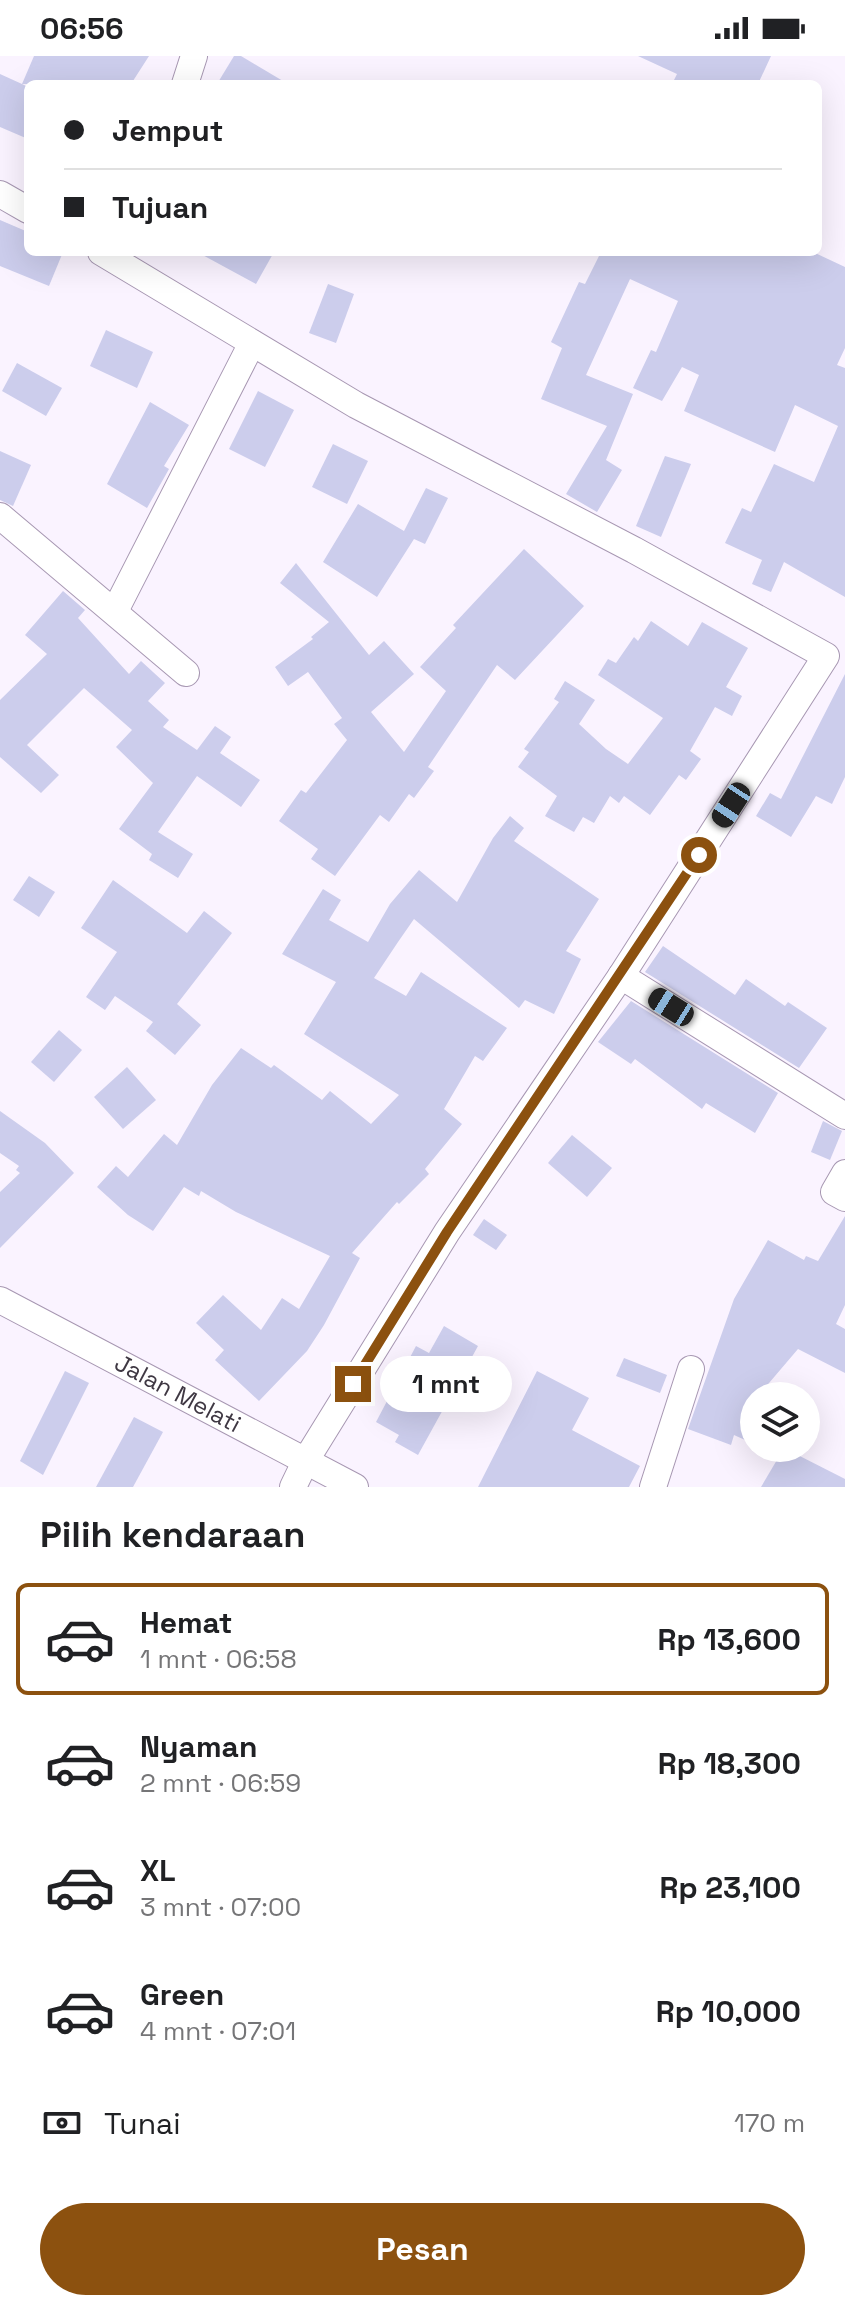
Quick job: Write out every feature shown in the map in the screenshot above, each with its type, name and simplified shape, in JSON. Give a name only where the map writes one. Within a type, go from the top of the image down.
[{"type":"street","points":[[186,80],[194,56]]},
{"type":"street","points":[[0,194],[24,208]]},
{"type":"street","points":[[117,256],[252,343],[419,439],[835,650],[621,976],[447,1232],[306,1460],[293,1487]]},
{"type":"street","points":[[115,611],[252,343]]},
{"type":"street","points":[[0,516],[186,673]]},
{"type":"street","points":[[621,976],[845,1116]]},
{"type":"street","points":[[845,1173],[834,1192],[845,1198]]},
{"type":"street","name":"Jalan Melati","points":[[0,1300],[355,1487]]},
{"type":"street","points":[[653,1487],[691,1369]]},
{"type":"building","points":[[34,56],[149,56],[134,80],[24,80],[22,84]]},
{"type":"building","points":[[234,56],[241,56],[281,80],[219,80]]},
{"type":"building","points":[[638,56],[771,56],[760,80],[674,80],[677,74]]},
{"type":"building","points":[[0,74],[24,85],[24,137],[0,127]]},
{"type":"building","points":[[0,220],[24,230],[24,256],[61,256],[49,286],[0,266]]},
{"type":"building","points":[[204,256],[272,256],[256,284]]},
{"type":"building","points":[[599,256],[822,256],[845,267],[845,348],[837,365],[845,368],[845,597],[784,562],[771,592],[752,584],[762,560],[725,543],[742,508],[751,512],[774,464],[814,482],[838,426],[795,405],[775,452],[684,411],[699,375],[682,367],[662,401],[633,388],[651,350],[656,352],[678,301],[630,279],[586,375],[633,394],[606,460],[622,470],[597,512],[566,494],[607,426],[541,399],[562,348],[551,342],[579,282],[585,284]]},
{"type":"building","points":[[328,284],[354,294],[336,343],[309,333]]},
{"type":"building","points":[[106,330],[153,352],[137,388],[90,366]]},
{"type":"building","points":[[17,363],[62,388],[46,416],[2,391]]},
{"type":"building","points":[[258,391],[294,410],[265,467],[229,449]]},
{"type":"building","points":[[150,402],[189,425],[164,466],[169,469],[147,508],[107,484]]},
{"type":"building","points":[[333,444],[368,461],[347,504],[312,487]]},
{"type":"building","points":[[0,451],[31,465],[13,506],[0,500]]},
{"type":"building","points":[[665,456],[691,464],[661,537],[636,526]]},
{"type":"building","points":[[426,488],[448,498],[425,544],[414,539],[377,597],[323,562],[358,504],[404,531]]},
{"type":"building","points":[[524,549],[584,606],[515,680],[497,665],[428,767],[434,771],[414,798],[409,794],[389,822],[380,815],[335,876],[311,859],[318,849],[279,821],[301,790],[306,793],[347,740],[334,724],[342,718],[308,672],[288,686],[275,667],[313,639],[311,637],[329,622],[280,583],[296,563],[369,655],[384,641],[414,674],[371,712],[404,752],[446,691],[420,667],[456,628],[453,625]]},
{"type":"building","points":[[63,591],[85,610],[78,618],[129,674],[141,661],[165,683],[148,701],[169,720],[163,727],[197,750],[215,726],[231,737],[220,753],[260,780],[241,807],[197,776],[158,832],[193,854],[178,878],[149,860],[152,854],[119,829],[153,783],[116,747],[132,730],[84,688],[27,745],[59,775],[41,793],[0,757],[0,700],[47,654],[25,635]]},
{"type":"building","points":[[651,621],[688,646],[702,622],[748,648],[726,687],[742,696],[732,716],[715,707],[690,751],[701,759],[686,780],[679,775],[650,815],[624,796],[619,803],[610,796],[594,823],[583,817],[574,832],[545,816],[557,796],[518,767],[529,752],[524,749],[559,702],[554,699],[565,681],[595,700],[579,724],[628,764],[663,718],[598,675],[608,659],[616,663],[634,637],[638,641]]},
{"type":"building","points":[[845,674],[845,777],[832,804],[816,796],[791,837],[756,816],[770,793],[781,799]]},
{"type":"building","points":[[510,816],[524,828],[514,841],[599,899],[566,951],[581,959],[554,1014],[525,1000],[519,1008],[414,919],[374,978],[406,996],[421,972],[507,1028],[483,1061],[475,1056],[444,1109],[462,1124],[425,1169],[429,1174],[399,1204],[397,1202],[352,1253],[360,1258],[324,1325],[307,1351],[259,1401],[215,1360],[224,1350],[196,1323],[223,1295],[261,1330],[282,1298],[299,1309],[330,1256],[236,1212],[201,1191],[199,1196],[184,1187],[153,1231],[128,1215],[97,1187],[116,1166],[128,1177],[164,1134],[177,1145],[212,1085],[241,1048],[271,1068],[274,1065],[322,1100],[330,1091],[371,1124],[399,1095],[304,1034],[336,982],[282,954],[323,889],[341,900],[329,920],[368,942],[390,904],[419,870],[457,902],[493,838]]},
{"type":"building","points":[[29,876],[55,892],[39,917],[13,900]]},
{"type":"building","points":[[113,880],[187,933],[204,911],[232,933],[177,1004],[201,1025],[175,1055],[146,1031],[153,1022],[115,996],[105,1010],[86,997],[117,952],[81,928]]},
{"type":"building","points":[[663,946],[735,995],[746,979],[785,1006],[788,1002],[827,1028],[799,1068],[645,972]]},
{"type":"building","points":[[631,1001],[778,1093],[755,1133],[706,1103],[702,1109],[635,1059],[631,1064],[598,1042]]},
{"type":"building","points":[[59,1030],[82,1050],[54,1082],[31,1062]]},
{"type":"building","points":[[127,1067],[156,1100],[123,1129],[94,1097]]},
{"type":"building","points":[[0,1111],[45,1143],[74,1173],[0,1248],[0,1192],[20,1173],[16,1170],[19,1166],[0,1153]]},
{"type":"building","points":[[823,1121],[842,1131],[830,1160],[811,1152]]},
{"type":"building","points":[[572,1135],[612,1168],[587,1197],[548,1163]]},
{"type":"building","points":[[845,1216],[845,1305],[836,1324],[845,1329],[845,1373],[798,1349],[770,1382],[740,1382],[740,1438],[734,1435],[731,1445],[688,1429],[734,1299],[768,1240],[804,1260],[806,1256],[818,1261]]},
{"type":"building","points":[[484,1219],[507,1235],[496,1250],[473,1235]]},
{"type":"building","points":[[444,1326],[478,1346],[418,1455],[395,1442],[399,1435],[376,1422],[416,1346],[429,1353]]},
{"type":"building","points":[[624,1358],[667,1375],[660,1393],[616,1376]]},
{"type":"building","points":[[65,1371],[89,1383],[43,1475],[20,1461]]},
{"type":"building","points":[[537,1371],[589,1398],[572,1430],[640,1466],[629,1487],[478,1487]]},
{"type":"building","points":[[134,1417],[163,1432],[133,1487],[96,1487]]},
{"type":"building","points":[[776,1462],[812,1462],[845,1479],[845,1487],[761,1487]]},
{"type":"route","points":[[353,1384],[447,1232],[699,855]]}]
